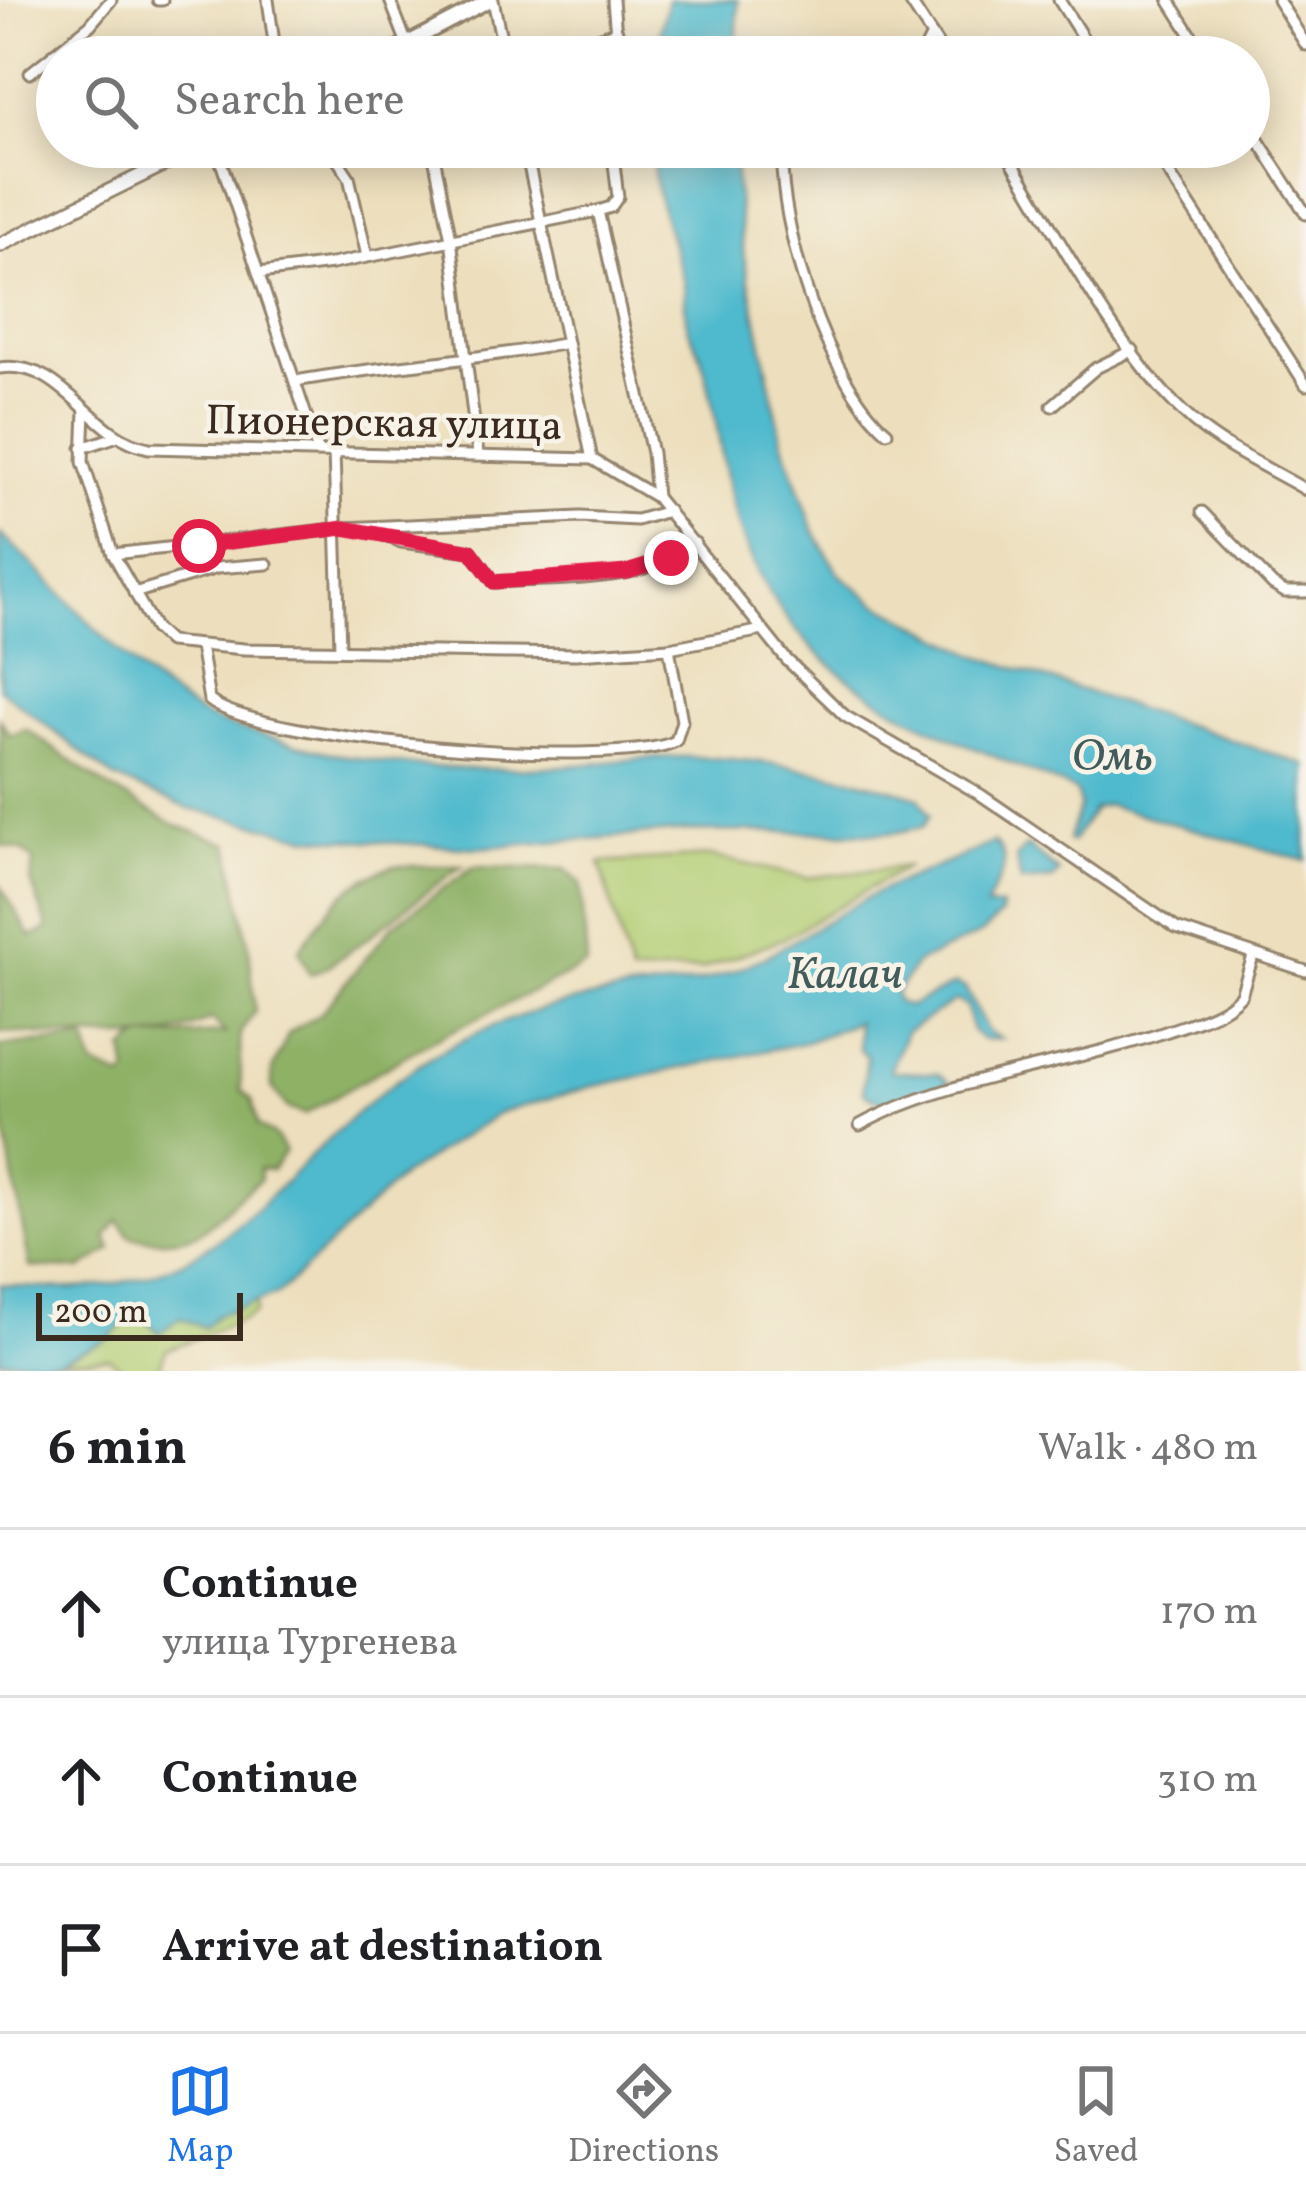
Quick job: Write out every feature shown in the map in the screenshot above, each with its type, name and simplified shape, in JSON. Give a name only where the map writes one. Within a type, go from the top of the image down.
[{"type":"main road","points":[[422,36],[491,0]]},
{"type":"main road","points":[[0,245],[157,168]]},
{"type":"street","points":[[76,36],[111,0]]},
{"type":"street","points":[[268,0],[273,36]]},
{"type":"street","points":[[390,0],[404,36]]},
{"type":"street","points":[[491,0],[500,36]]},
{"type":"street","points":[[614,0],[617,36]]},
{"type":"street","points":[[909,0],[932,35]]},
{"type":"street","points":[[1059,0],[1082,36]]},
{"type":"street","points":[[1169,0],[1192,36]]},
{"type":"street","points":[[1278,0],[1306,45]]},
{"type":"street","points":[[603,36],[617,31]]},
{"type":"street","points":[[30,73],[36,68]]},
{"type":"street","points":[[1270,158],[1306,214]]},
{"type":"street","points":[[223,168],[318,451]]},
{"type":"street","points":[[343,168],[367,256]]},
{"type":"street","points":[[436,168],[451,239],[478,454]]},
{"type":"street","points":[[530,168],[592,459]]},
{"type":"street","points":[[259,273],[598,211],[611,207],[618,197],[615,168]]},
{"type":"street","points":[[784,168],[790,220],[807,288],[857,397],[887,432]]},
{"type":"street","points":[[1016,168],[1156,381],[1208,434],[1304,485]]},
{"type":"street","points":[[1166,168],[1306,385]]},
{"type":"street","points":[[598,211],[656,497]]},
{"type":"street","points":[[296,381],[396,363],[468,359],[567,343]]},
{"type":"street","points":[[1052,406],[1096,368],[1133,350]]},
{"type":"street","points":[[0,368],[37,370],[115,437],[82,448]]},
{"type":"street","points":[[85,410],[82,448],[113,554],[162,637],[200,646],[576,654],[669,648],[763,630]]},
{"type":"street","name":"Пионерская улица","points":[[115,437],[160,449],[592,459],[625,474],[656,497],[811,686],[845,716],[981,795],[1176,928],[1306,971]]},
{"type":"street","points":[[334,451],[340,650]]},
{"type":"street","points":[[625,474],[654,470]]},
{"type":"street","points":[[113,554],[337,530],[580,517],[637,520],[668,511]]},
{"type":"street","points":[[1202,512],[1273,585],[1285,592],[1306,592]]},
{"type":"street","points":[[373,531],[401,542],[471,551],[494,582],[627,572],[671,558],[695,543]]},
{"type":"street","points":[[134,593],[217,568],[267,563]]},
{"type":"street","points":[[736,632],[749,613]]},
{"type":"street","points":[[200,646],[209,700],[272,727],[352,740],[580,750],[663,746],[676,740],[682,721],[669,648]]},
{"type":"street","points":[[860,1125],[957,1090],[1089,1057],[1206,1017],[1241,995],[1253,956]]},
{"type":"green space","points":[[0,719],[10,735],[26,729],[109,788],[175,825],[229,844],[249,948],[255,1012],[240,1033],[241,1090],[252,1100],[258,1126],[275,1136],[285,1152],[272,1170],[259,1169],[260,1180],[193,1235],[158,1240],[131,1237],[118,1220],[106,1237],[112,1249],[80,1269],[30,1267],[0,1103],[0,1046],[86,1039],[93,1066],[124,1079],[128,1074],[124,1050],[139,1038],[225,1033],[211,1019],[189,1029],[137,1037],[0,1032],[0,885],[31,937],[48,929],[31,881],[34,861],[22,850],[0,845]]},
{"type":"green space","points":[[711,856],[807,878],[908,866],[782,939],[703,969],[631,975],[600,863]]},
{"type":"green space","points":[[394,866],[462,866],[339,958],[310,974],[299,950],[319,922],[362,880]]},
{"type":"green space","points":[[473,867],[565,869],[581,884],[587,965],[429,1042],[305,1114],[287,1108],[272,1087],[272,1070],[289,1033],[321,1013],[393,925]]},
{"type":"green space","points":[[256,1301],[256,1312],[245,1319],[166,1350],[158,1371],[126,1371],[109,1358],[57,1361],[107,1340],[137,1310],[169,1324],[181,1318],[204,1327],[219,1314]]},
{"type":"water","points":[[668,0],[738,0],[737,36],[659,36]]},
{"type":"water","name":"Омь","points":[[654,168],[734,168],[744,257],[782,440],[814,531],[838,573],[876,603],[976,655],[1306,765],[1306,861],[1107,805],[1094,809],[1072,842],[1068,840],[1080,806],[1076,791],[927,727],[882,702],[840,673],[803,638],[771,595],[737,519],[707,380],[687,324],[684,285]]},
{"type":"water","name":"Калач","points":[[0,534],[142,672],[195,711],[242,730],[340,755],[445,768],[551,767],[678,757],[769,763],[919,797],[930,816],[923,827],[893,833],[687,831],[476,848],[308,837],[188,808],[114,778],[0,689]]},
{"type":"water","name":"Калач","points":[[993,842],[1004,866],[986,907],[1002,907],[1001,914],[982,933],[917,963],[895,994],[898,1003],[909,1006],[955,984],[965,988],[988,1032],[1002,1039],[983,1040],[972,1030],[966,1006],[956,1000],[906,1032],[890,1071],[939,1074],[949,1083],[905,1100],[873,1098],[863,1091],[867,1056],[859,1049],[857,1022],[807,1042],[590,1087],[499,1113],[403,1175],[277,1295],[219,1314],[205,1327],[180,1318],[159,1333],[137,1311],[107,1340],[57,1361],[0,1360],[0,1284],[80,1288],[144,1277],[197,1254],[242,1222],[373,1099],[452,1045],[544,1009],[696,983],[732,972],[869,896]]},
{"type":"water","points":[[1027,846],[1059,872],[1053,879],[1021,882],[1016,858]]},
{"type":"route","points":[[199,546],[344,528],[373,531],[401,542],[471,551],[480,557],[484,575],[494,582],[627,572],[671,558]]}]
